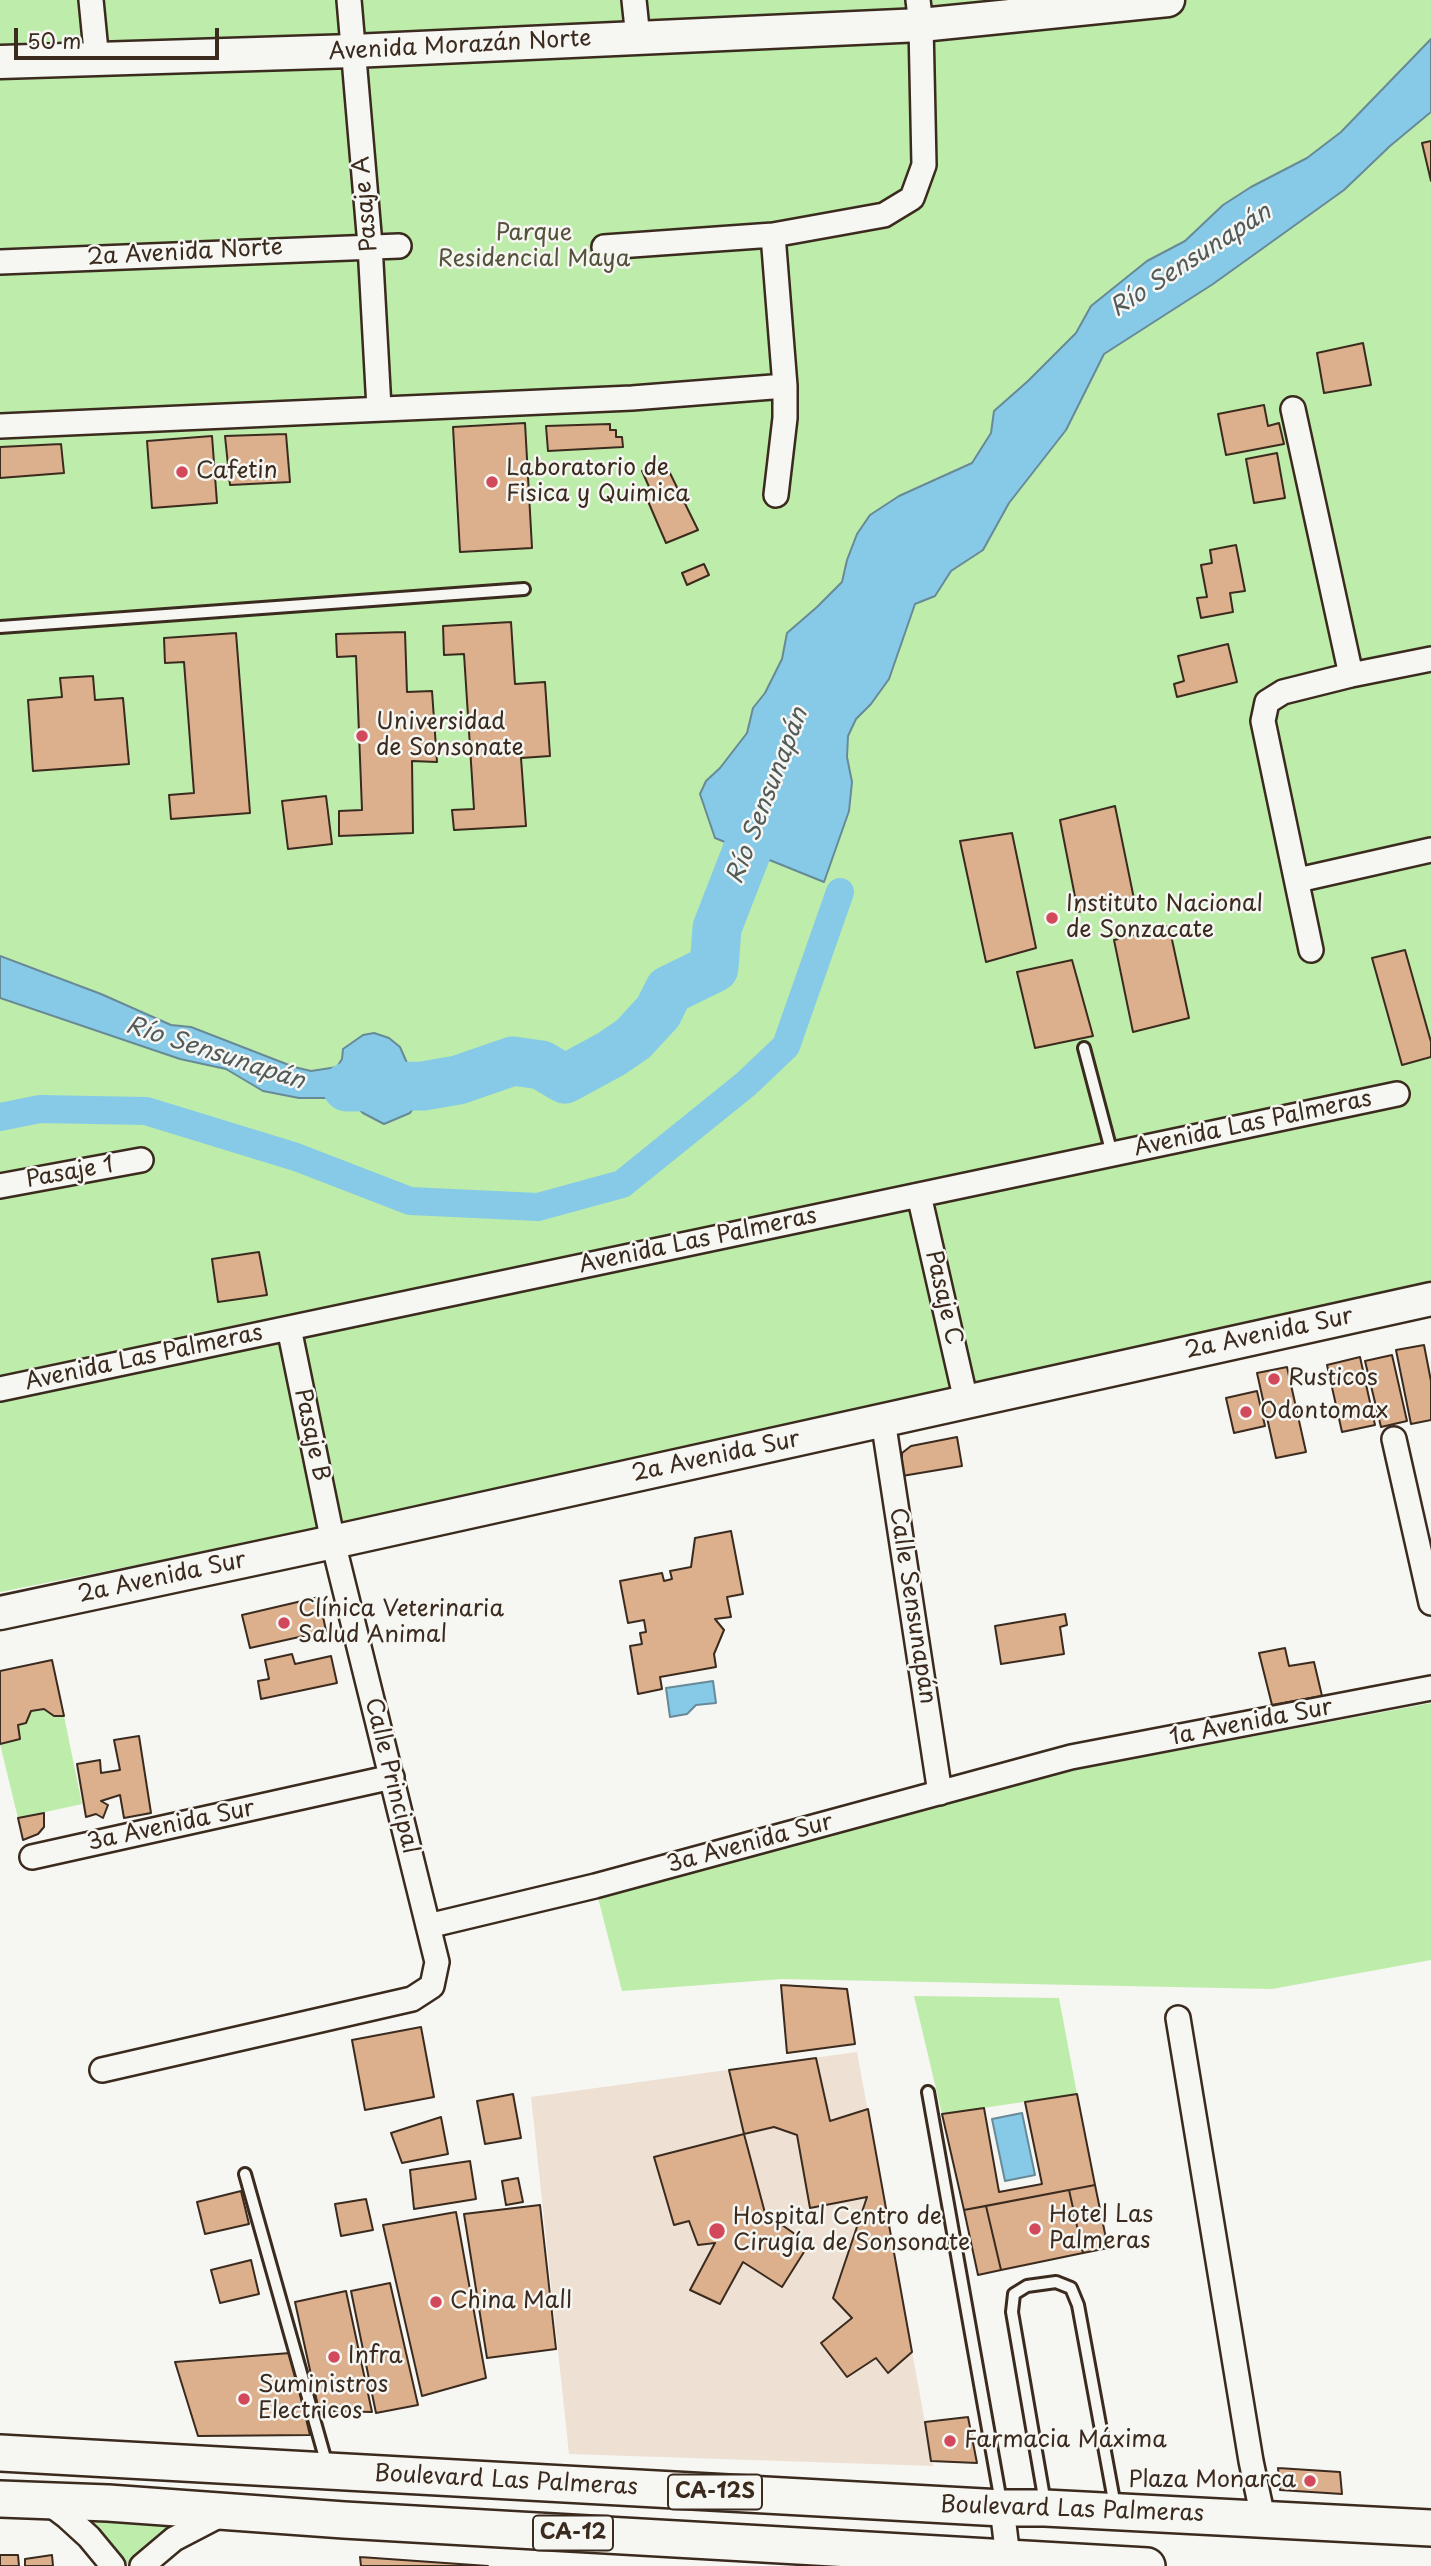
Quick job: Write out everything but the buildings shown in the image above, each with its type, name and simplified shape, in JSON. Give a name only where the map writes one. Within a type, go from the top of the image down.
[{"type":"main road","name":"Boulevard Las Palmeras","points":[[0,2453],[1002,2508],[1263,2518],[1431,2528]]},
{"type":"main road","name":"Boulevard Las Palmeras","points":[[0,2499],[43,2499],[1009,2563],[1147,2566]]},
{"type":"street","points":[[91,0],[97,61]]},
{"type":"street","name":"Pasaje A","points":[[348,0],[370,245],[379,408]]},
{"type":"street","points":[[634,0],[638,38]]},
{"type":"street","name":"Avenida Morazán Norte","points":[[0,62],[97,61],[638,38],[919,12],[1168,0]]},
{"type":"street","points":[[604,247],[773,235],[884,215],[912,198],[924,164],[919,12]]},
{"type":"street","points":[[773,235],[785,386],[785,418],[776,495]]},
{"type":"street","name":"2a Avenida Norte","points":[[0,262],[370,245],[399,246]]},
{"type":"street","points":[[0,426],[632,398],[785,386]]},
{"type":"street","points":[[1293,409],[1351,675]]},
{"type":"street","points":[[1311,950],[1264,721],[1267,702],[1283,692],[1431,659]]},
{"type":"street","points":[[1298,880],[1431,850]]},
{"type":"street","name":"Avenida Las Palmeras","points":[[0,1389],[1397,1094]]},
{"type":"street","name":"Pasaje 1","points":[[0,1186],[141,1160]]},
{"type":"street","name":"Pasaje C","points":[[919,1195],[966,1401]]},
{"type":"street","name":"2a Avenida Sur","points":[[0,1613],[1431,1299]]},
{"type":"street","name":"Pasaje B","points":[[289,1328],[333,1542]]},
{"type":"street","name":"Calle Sensunapán","points":[[883,1420],[940,1793]]},
{"type":"street","points":[[1394,1439],[1431,1603]]},
{"type":"street","name":"Calle Principal","points":[[102,2070],[412,1999],[432,1986],[437,1962],[333,1542]]},
{"type":"street","name":"1a Avenida Sur","points":[[1070,1758],[1431,1688]]},
{"type":"street","name":"3a Avenida Sur","points":[[428,1926],[595,1886],[1070,1758]]},
{"type":"street","name":"3a Avenida Sur","points":[[32,1857],[392,1777]]},
{"type":"street","points":[[1178,2018],[1251,2461],[1263,2518]]},
{"type":"street","points":[[43,2499],[89,2537],[113,2566]]},
{"type":"street","points":[[1002,2508],[1009,2563]]},
{"type":"street","points":[[142,2566],[174,2539],[229,2511]]},
{"type":"lane","points":[[0,627],[524,589]]},
{"type":"lane","points":[[1084,1048],[1112,1154]]},
{"type":"lane","points":[[928,2092],[1002,2508]]},
{"type":"lane","points":[[245,2174],[328,2472]]},
{"type":"lane","points":[[1045,2508],[1012,2312],[1014,2294],[1027,2286],[1056,2281],[1071,2288],[1078,2305],[1116,2512]]},
{"type":"shaded area","name":"Hospital Centro de Cirugía de Sonsonate","points":[[857,2052],[933,2466],[569,2454],[531,2097]]},
{"type":"green space","name":"Parque Residencial Maya","points":[[0,0],[1431,0],[1431,1309],[0,1592]]},
{"type":"green space","points":[[1431,1703],[1431,1960],[1272,1989],[782,1979],[622,1991],[595,1886],[1070,1757],[1074,1770]]},
{"type":"green space","points":[[44,1709],[54,1716],[64,1716],[82,1804],[18,1818],[0,1744],[20,1739],[18,1725],[26,1723],[31,1711]]},
{"type":"green space","points":[[914,1996],[1059,1998],[1077,2094],[942,2114]]},
{"type":"green space","points":[[92,2518],[172,2525],[128,2565],[92,2523]]},
{"type":"water","points":[[1431,39],[1431,112],[1344,190],[1213,284],[1104,354],[1066,430],[1009,503],[983,550],[951,571],[935,596],[915,604],[889,679],[856,719],[848,736],[847,757],[852,782],[849,811],[824,882],[715,838],[700,794],[706,781],[720,768],[747,733],[753,708],[765,693],[782,659],[787,633],[842,582],[857,534],[870,515],[899,496],[972,463],[991,433],[994,411],[1076,333],[1091,306],[1147,261],[1185,241],[1223,205],[1307,158],[1341,132]]},
{"type":"water","points":[[0,956],[101,994],[171,1025],[191,1027],[311,1071],[337,1067],[342,1059],[343,1049],[363,1035],[374,1033],[389,1038],[400,1047],[411,1072],[416,1104],[410,1113],[384,1124],[363,1113],[346,1098],[299,1098],[263,1091],[226,1069],[180,1059],[0,998]]},
{"type":"water","points":[[713,1681],[716,1703],[696,1705],[687,1714],[670,1717],[666,1688]]},
{"type":"water","points":[[1022,2113],[1035,2175],[1005,2181],[992,2119]]},
{"type":"waterway","name":"Río Sensunapán","points":[[347,1087],[423,1086],[458,1080],[513,1061],[541,1065],[565,1079],[633,1039],[658,1012],[669,990],[714,968],[717,928],[771,789]]},
{"type":"waterway","points":[[0,1117],[40,1109],[146,1111],[296,1157],[410,1201],[538,1207],[622,1184],[746,1084],[786,1046],[840,892]]},
{"type":"place","name":"Cafetin","points":[[182,472]]},
{"type":"place","name":"Laboratorio de Fisica y Quimica","points":[[492,482]]},
{"type":"place","name":"Universidad de Sonsonate","points":[[362,736]]},
{"type":"place","name":"Instituto Nacional de Sonzacate","points":[[1052,918]]},
{"type":"place","name":"Rusticos","points":[[1274,1379]]},
{"type":"place","name":"Odontomax","points":[[1246,1412]]},
{"type":"place","name":"Clínica Veterinaria Salud Animal","points":[[284,1623]]},
{"type":"place","name":"Hotel Las Palmeras","points":[[1035,2229]]},
{"type":"place","name":"Hospital Centro de Cirugía de Sonsonate","points":[[717,2231]]},
{"type":"place","name":"China Mall","points":[[436,2302]]},
{"type":"place","name":"Infra","points":[[334,2357]]},
{"type":"place","name":"Suministros Electricos","points":[[244,2399]]},
{"type":"place","name":"Farmacia Máxima","points":[[950,2441]]},
{"type":"place","name":"Plaza Monarca","points":[[1310,2481]]}]
